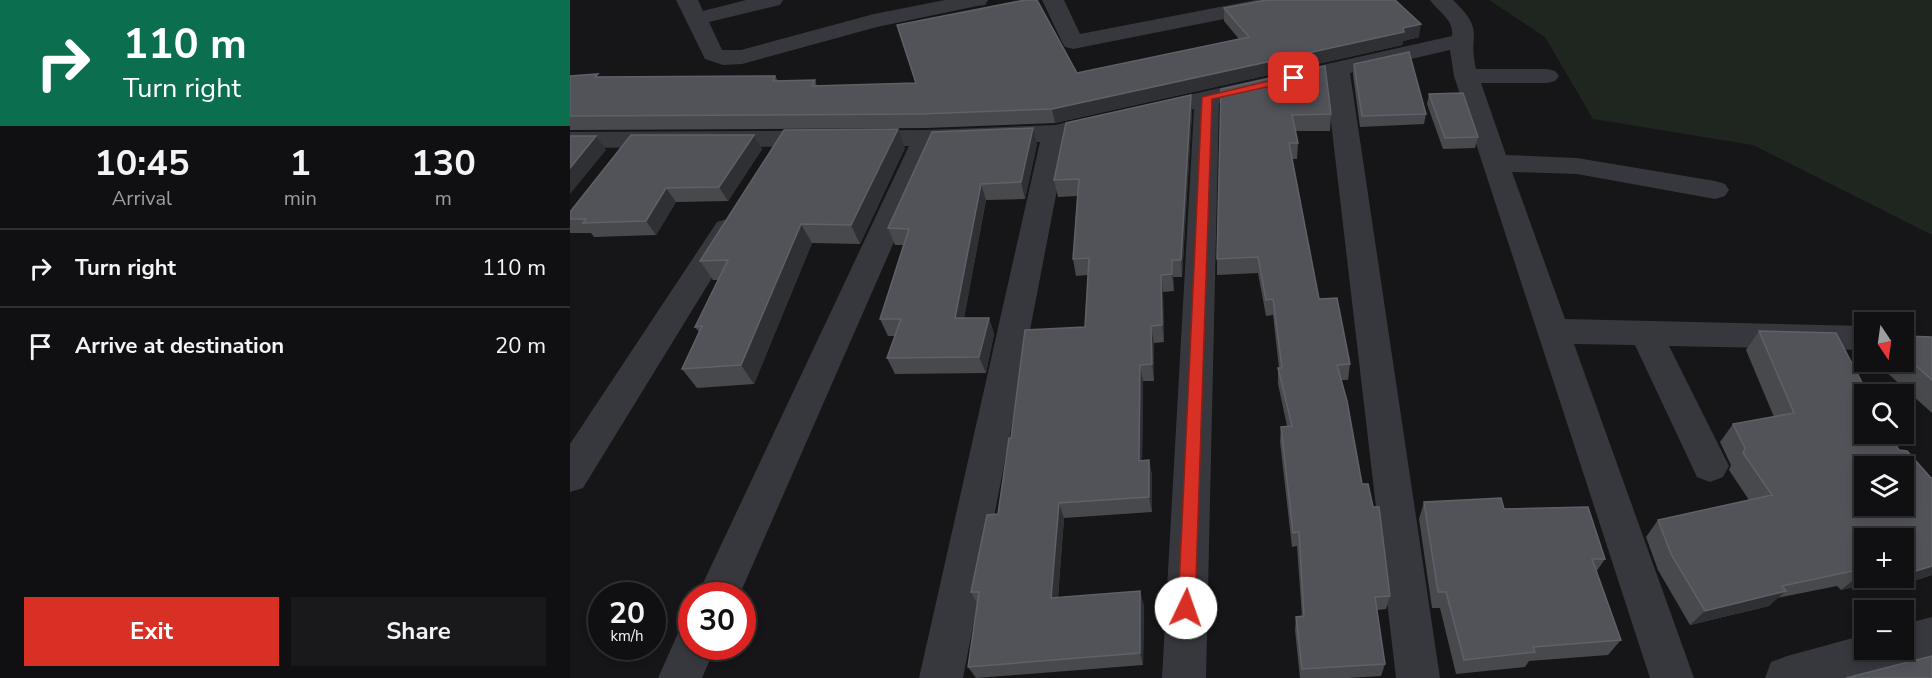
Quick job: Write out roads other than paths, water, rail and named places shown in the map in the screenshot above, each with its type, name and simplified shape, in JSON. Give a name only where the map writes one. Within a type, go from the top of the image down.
[{"type":"street","points":[[772,0],[691,10],[713,54],[723,58],[742,57],[874,21],[976,0]]},
{"type":"street","points":[[1053,0],[1073,42],[1289,0]]},
{"type":"street","points":[[1441,0],[1460,19],[1464,28],[1461,55],[1466,76],[1672,678]]},
{"type":"street","points":[[570,140],[926,138],[1055,133],[1461,41]]},
{"type":"street","points":[[1337,68],[1418,678]]},
{"type":"street","points":[[1466,76],[1547,76]]},
{"type":"street","points":[[1184,678],[1207,97]]},
{"type":"street","points":[[941,678],[1055,133]]},
{"type":"street","points":[[724,582],[926,138]]},
{"type":"street","points":[[765,169],[784,139]]},
{"type":"street","points":[[611,166],[631,140]]},
{"type":"street","points":[[1497,163],[1577,166],[1715,190]]},
{"type":"street","points":[[570,476],[740,208]]},
{"type":"street","points":[[1555,331],[1848,338],[1848,368]]},
{"type":"street","points":[[1647,334],[1710,466]]},
{"type":"street","points":[[1914,644],[1932,639]]},
{"type":"street","points":[[680,678],[688,660]]},
{"type":"street","points":[[1787,678],[1854,660]]}]
